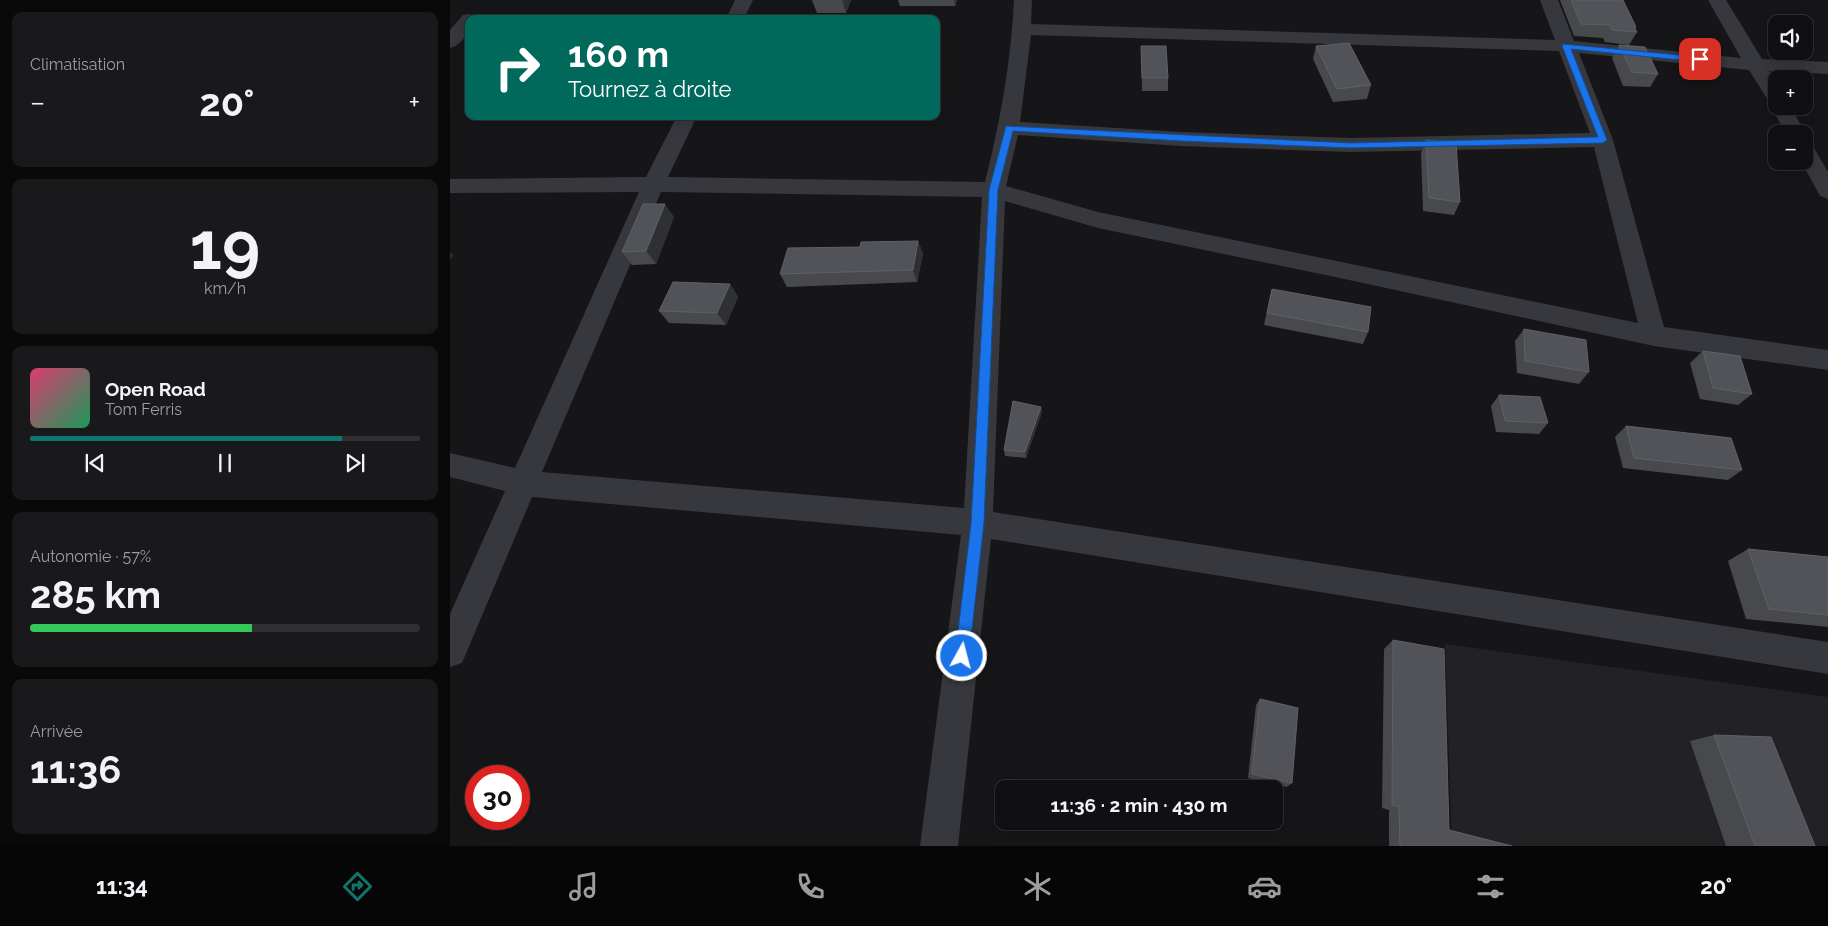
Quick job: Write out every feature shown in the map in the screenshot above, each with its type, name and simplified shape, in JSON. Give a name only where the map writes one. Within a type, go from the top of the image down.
[{"type":"street","points":[[737,15],[744,0]]},
{"type":"street","points":[[939,846],[978,523],[994,190],[1010,128],[1022,29],[1023,0]]},
{"type":"street","points":[[1548,0],[1603,140],[1654,336]]},
{"type":"street","points":[[1717,0],[1768,85]]},
{"type":"street","points":[[450,42],[465,24]]},
{"type":"street","points":[[1022,29],[1566,46],[1757,65],[1828,68]]},
{"type":"street","points":[[450,651],[653,184],[684,120]]},
{"type":"street","points":[[1010,128],[1181,139],[1350,146],[1603,140]]},
{"type":"street","points":[[1813,164],[1828,191]]},
{"type":"street","points":[[450,186],[653,184],[994,190],[1098,220],[1654,336],[1828,360]]},
{"type":"street","points":[[450,465],[522,483],[978,523],[1828,658]]},
{"type":"shaded area","points":[[1445,644],[1828,697],[1828,846],[1452,846]]},
{"type":"building","points":[[1571,0],[1623,0],[1637,32],[1612,30],[1610,25],[1581,24]]},
{"type":"building","points":[[1349,43],[1371,85],[1337,89],[1316,46]]},
{"type":"building","points":[[1619,45],[1645,47],[1658,74],[1632,72]]},
{"type":"building","points":[[1141,46],[1166,46],[1168,78],[1142,78]]},
{"type":"building","points":[[1426,140],[1456,143],[1460,202],[1429,198]]},
{"type":"building","points":[[643,204],[665,204],[646,251],[622,252]]},
{"type":"building","points":[[918,241],[913,270],[780,274],[788,248],[860,247],[861,242]]},
{"type":"building","points":[[673,282],[730,284],[717,313],[659,311]]},
{"type":"building","points":[[1272,289],[1371,307],[1368,332],[1267,313]]},
{"type":"building","points":[[1524,329],[1586,340],[1589,372],[1525,361]]},
{"type":"building","points":[[1703,351],[1740,356],[1752,394],[1713,388]]},
{"type":"building","points":[[1499,395],[1540,397],[1548,423],[1505,421]]},
{"type":"building","points":[[1013,401],[1041,407],[1025,452],[1004,450]]},
{"type":"building","points":[[1626,426],[1731,438],[1742,470],[1634,458]]},
{"type":"building","points":[[1748,549],[1828,557],[1828,615],[1769,609]]},
{"type":"building","points":[[1393,640],[1444,649],[1449,830],[1512,846],[1400,846],[1399,806],[1392,805]]},
{"type":"building","points":[[1260,699],[1298,708],[1292,783],[1252,774]]},
{"type":"building","points":[[1714,735],[1771,737],[1815,846],[1755,846]]},
{"type":"route","points":[[962,656],[978,523],[994,190],[1010,128],[1181,139],[1350,146],[1603,140],[1566,46],[1700,59]]}]
